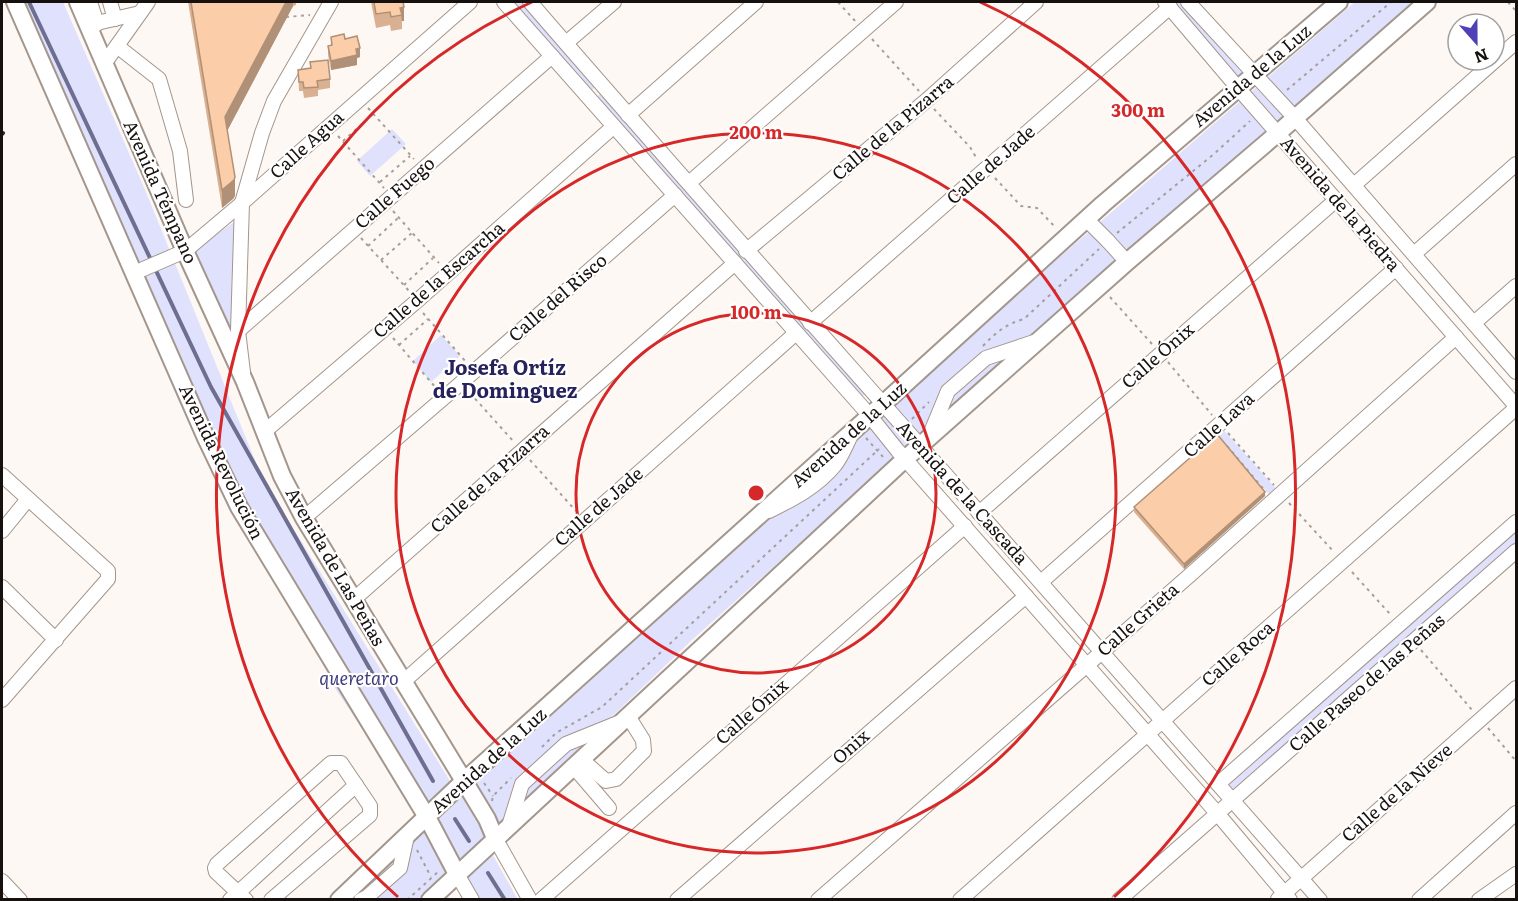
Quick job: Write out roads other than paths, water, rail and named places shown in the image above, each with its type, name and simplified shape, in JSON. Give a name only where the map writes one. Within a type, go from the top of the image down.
[{"type":"main road","name":"Avenida Revolución","points":[[15,2],[140,270],[206,438],[239,507],[430,824],[454,869]]},
{"type":"main road","name":"Avenida Témpano","points":[[78,2],[93,25],[104,64],[178,254],[245,382]]},
{"type":"main road","name":"Avenida de la Luz","points":[[339,900],[412,842],[759,516],[1086,219],[1339,2]]},
{"type":"main road","points":[[430,900],[454,869],[509,826],[577,763],[897,455],[921,441],[1038,341],[1100,286],[1122,257],[1278,133],[1427,2]]},
{"type":"main road","name":"Avenida de Las Peñas","points":[[245,382],[282,476],[304,518],[468,787],[487,819],[495,838]]},
{"type":"street","points":[[90,2],[93,25],[115,19],[138,8]]},
{"type":"street","points":[[110,2],[115,19]]},
{"type":"street","name":"Calle Agua","points":[[140,270],[178,254],[242,203],[470,2]]},
{"type":"street","name":"Avenida de la Cascada","points":[[504,2],[870,416],[897,455],[965,526],[1217,813],[1284,897]]},
{"type":"street","name":"Avenida de la Cascada","points":[[530,2],[810,323],[904,428],[921,441],[979,513],[1320,900]]},
{"type":"street","points":[[566,43],[614,2]]},
{"type":"street","points":[[628,115],[756,2]]},
{"type":"street","points":[[689,183],[896,2]]},
{"type":"street","name":"Calle de la Pizarra","points":[[747,251],[927,100],[1036,2]]},
{"type":"street","name":"Avenida de la Piedra","points":[[1188,2],[1295,118],[1516,372]]},
{"type":"street","name":"Avenida de la Piedra","points":[[1168,4],[1516,407]]},
{"type":"street","name":"Calle de Jade","points":[[810,323],[1168,4]]},
{"type":"street","points":[[245,382],[238,331],[242,203],[262,132],[274,101],[328,7]]},
{"type":"street","points":[[104,64],[138,8]]},
{"type":"street","points":[[1354,185],[1516,42]]},
{"type":"street","points":[[117,46],[159,79],[180,151],[186,200]]},
{"type":"street","name":"Calle Fuego","points":[[238,331],[552,56]]},
{"type":"street","points":[[590,99],[603,87]]},
{"type":"street","name":"Calle de la Escarcha","points":[[264,432],[613,127]]},
{"type":"street","points":[[1414,254],[1516,164]]},
{"type":"street","name":"Calle del Risco","points":[[304,518],[675,195]]},
{"type":"street","name":"Calle Ónix","points":[[979,513],[1336,200]]},
{"type":"street","points":[[1086,219],[1122,257]]},
{"type":"street","name":"Calle de la Pizarra","points":[[353,600],[735,263]]},
{"type":"street","name":"Calle Lava","points":[[1041,582],[1396,268]]},
{"type":"street","points":[[1474,323],[1516,286]]},
{"type":"street","points":[[1427,304],[1443,288]]},
{"type":"street","name":"Calle de Jade","points":[[402,682],[796,333]]},
{"type":"street","name":"Calle Grieta","points":[[818,900],[1456,337]]},
{"type":"street","name":"Calle Roca","points":[[960,900],[1516,407]]},
{"type":"street","points":[[2,475],[108,572],[108,579],[2,700]]},
{"type":"street","points":[[2,531],[28,499]]},
{"type":"street","name":"Calle Paseo de las Peñas","points":[[1218,784],[1516,522]]},
{"type":"street","name":"Calle Ónix","points":[[541,900],[965,526]]},
{"type":"street","name":"Calle Paseo de las Peñas","points":[[1119,900],[1516,551]]},
{"type":"street","points":[[2,586],[56,640]]},
{"type":"street","name":"Onix","points":[[676,900],[1026,596]]},
{"type":"street","name":"Calle de la Nieve","points":[[1284,897],[1301,878],[1516,688]]},
{"type":"street","points":[[509,826],[522,784],[566,744],[625,718],[643,740],[644,751],[616,779],[606,781],[577,763]]},
{"type":"street","points":[[272,900],[370,815],[370,806],[356,785],[341,763],[331,763],[217,864],[216,872],[241,898],[356,785]]},
{"type":"street","points":[[577,763],[609,808]]},
{"type":"street","points":[[1419,900],[1516,813]]},
{"type":"street","points":[[495,838],[530,900]]},
{"type":"street","points":[[361,900],[400,868],[412,842]]},
{"type":"street","name":"Avenida Revolución","points":[[454,869],[472,900]]},
{"type":"street","points":[[1479,900],[1516,874]]},
{"type":"street","points":[[2,881],[20,900]]},
{"type":"waterway","points":[[29,2],[211,387],[433,781]]},
{"type":"waterway","points":[[455,819],[469,841]]},
{"type":"waterway","points":[[488,873],[505,900]]},
{"type":"district","name":"Josefa Ortíz de Dominguez","points":[[505,380]]},
{"type":"park label","name":"queretaro","points":[[359,679]]}]
